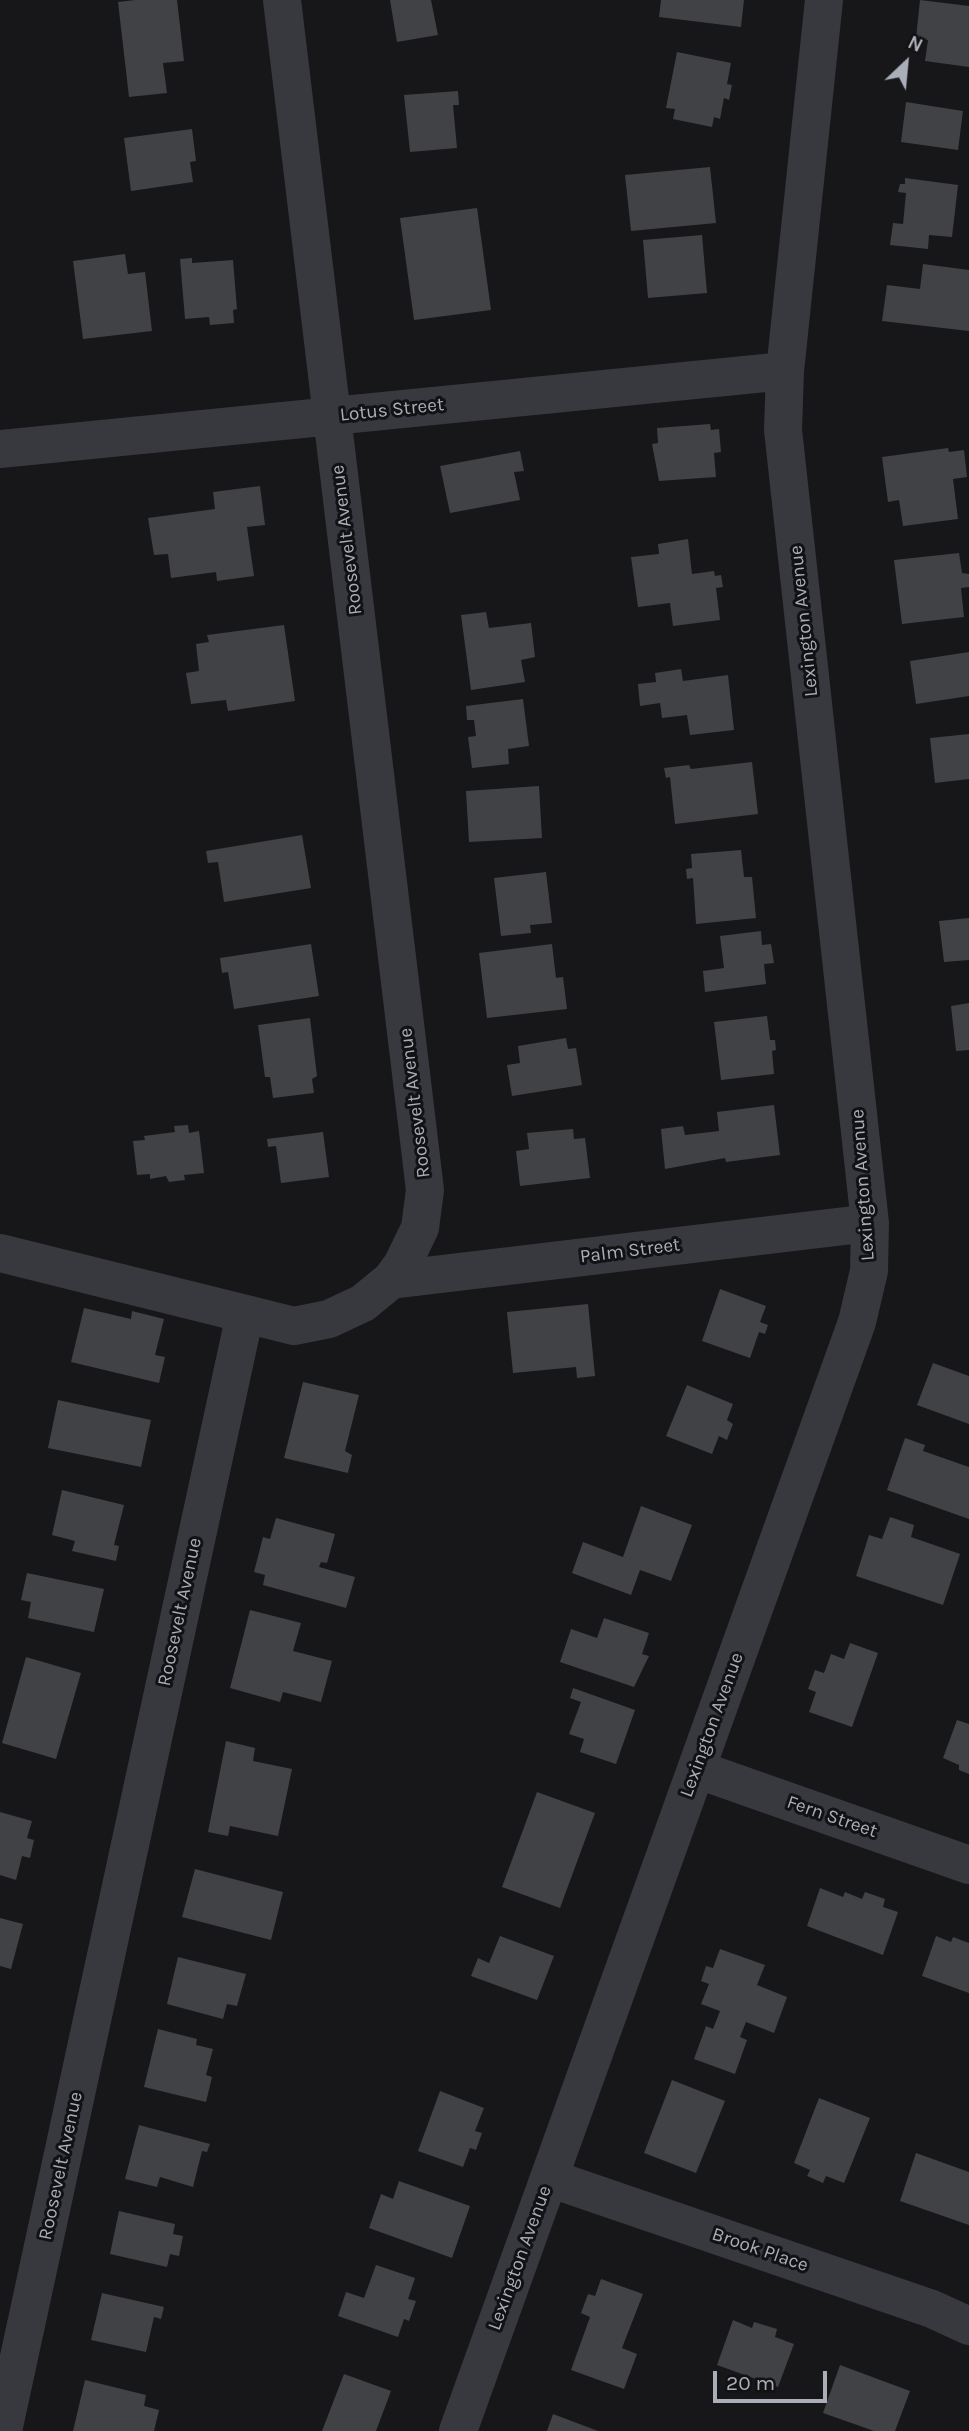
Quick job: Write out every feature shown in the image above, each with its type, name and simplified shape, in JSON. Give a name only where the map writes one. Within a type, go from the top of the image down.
[{"type":"street","name":"Roosevelt Avenue","points":[[3,2431],[245,1314],[294,1326],[329,1320],[363,1303],[391,1280],[402,1265],[420,1228],[425,1190],[282,0]]},
{"type":"street","name":"Lexington Avenue","points":[[458,2431],[857,1322],[869,1271],[870,1223],[783,430],[785,371],[824,0]]},
{"type":"street","name":"Lotus Street","points":[[0,449],[785,371]]},
{"type":"street","name":"Palm Street","points":[[391,1280],[870,1223]]},
{"type":"street","points":[[0,1253],[245,1314]]},
{"type":"street","name":"Fern Street","points":[[696,1769],[969,1865]]},
{"type":"street","name":"Brook Place","points":[[549,2178],[932,2309],[969,2326]]},
{"type":"building","points":[[177,0],[184,61],[163,63],[167,93],[129,97],[118,2]]},
{"type":"building","points":[[390,0],[431,0],[438,35],[397,42]]},
{"type":"building","points":[[661,0],[744,0],[741,27],[659,17]]},
{"type":"building","points":[[920,0],[969,6],[969,67],[925,61],[928,40],[916,38]]},
{"type":"building","points":[[677,52],[731,63],[727,84],[732,85],[729,100],[724,98],[720,119],[714,117],[712,127],[673,119],[675,109],[666,108]]},
{"type":"building","points":[[458,91],[459,105],[453,105],[457,148],[410,152],[404,95]]},
{"type":"building","points":[[906,102],[963,111],[958,150],[901,142]]},
{"type":"building","points":[[192,129],[196,161],[190,162],[193,182],[131,191],[124,138]]},
{"type":"building","points":[[710,167],[716,223],[631,231],[625,175]]},
{"type":"building","points":[[905,178],[958,185],[952,237],[929,235],[928,249],[890,245],[893,223],[903,224],[906,193],[898,192],[900,184],[905,184]]},
{"type":"building","points":[[477,208],[491,310],[414,320],[400,218]]},
{"type":"building","points":[[702,235],[707,293],[648,298],[643,240]]},
{"type":"building","points":[[125,254],[128,274],[145,272],[152,331],[83,339],[73,261]]},
{"type":"building","points":[[192,258],[192,263],[233,260],[237,309],[233,310],[234,323],[210,325],[209,317],[185,319],[180,259]]},
{"type":"building","points":[[923,264],[969,270],[969,331],[882,321],[887,285],[920,289]]},
{"type":"building","points":[[710,424],[711,430],[719,429],[721,452],[714,453],[716,477],[659,481],[652,444],[658,443],[657,428]]},
{"type":"building","points":[[948,448],[949,452],[964,450],[967,477],[953,479],[958,519],[903,526],[899,500],[888,502],[882,457]]},
{"type":"building","points":[[520,451],[524,471],[514,472],[520,500],[450,513],[440,466]]},
{"type":"building","points":[[260,486],[265,525],[247,527],[254,576],[217,581],[216,572],[171,578],[168,554],[154,555],[148,518],[215,509],[213,492]]},
{"type":"building","points":[[688,539],[692,574],[714,571],[715,576],[721,575],[723,587],[716,588],[720,620],[673,626],[670,603],[638,607],[631,557],[659,554],[658,544]]},
{"type":"building","points":[[959,553],[962,573],[969,574],[969,587],[961,588],[964,617],[902,624],[894,560]]},
{"type":"building","points":[[486,612],[489,628],[531,623],[535,657],[521,660],[525,682],[471,690],[461,615]]},
{"type":"building","points":[[284,625],[295,701],[228,711],[226,700],[191,704],[186,673],[199,671],[196,644],[209,642],[207,635]]},
{"type":"building","points":[[969,652],[969,696],[916,704],[910,661]]},
{"type":"building","points":[[681,669],[683,681],[728,675],[734,730],[690,735],[687,715],[662,718],[660,703],[640,706],[638,684],[656,682],[655,673]]},
{"type":"building","points":[[523,699],[529,746],[508,749],[509,764],[472,768],[468,737],[476,736],[474,720],[467,720],[466,706]]},
{"type":"building","points":[[969,734],[969,779],[935,783],[930,738]]},
{"type":"building","points":[[752,762],[758,814],[675,824],[670,777],[666,778],[664,768],[689,765],[691,769]]},
{"type":"building","points":[[539,786],[542,838],[469,842],[466,791]]},
{"type":"building","points":[[302,835],[311,888],[224,902],[218,862],[208,863],[206,851]]},
{"type":"building","points":[[741,850],[744,877],[752,877],[756,918],[696,924],[693,878],[687,879],[686,869],[692,868],[691,854]]},
{"type":"building","points":[[546,872],[552,923],[530,925],[531,933],[501,936],[494,878]]},
{"type":"building","points":[[969,918],[969,960],[944,962],[939,921]]},
{"type":"building","points":[[761,931],[762,945],[771,944],[774,963],[764,964],[766,984],[705,992],[703,971],[724,968],[720,936]]},
{"type":"building","points":[[311,944],[319,996],[234,1009],[228,972],[222,973],[220,958]]},
{"type":"building","points":[[552,944],[556,978],[563,977],[567,1009],[487,1018],[479,953]]},
{"type":"building","points":[[969,1003],[969,1050],[956,1051],[951,1006]]},
{"type":"building","points":[[767,1016],[770,1040],[775,1040],[776,1050],[772,1051],[774,1074],[721,1080],[714,1022]]},
{"type":"building","points":[[310,1018],[317,1076],[312,1079],[314,1093],[273,1098],[270,1077],[265,1077],[258,1025]]},
{"type":"building","points":[[566,1038],[568,1049],[576,1048],[582,1085],[512,1096],[507,1065],[520,1063],[518,1046]]},
{"type":"building","points":[[774,1105],[780,1155],[726,1162],[725,1158],[665,1169],[661,1129],[683,1126],[685,1135],[719,1131],[717,1112]]},
{"type":"building","points":[[188,1125],[189,1133],[199,1131],[204,1173],[184,1175],[185,1180],[169,1182],[166,1176],[150,1179],[150,1174],[137,1175],[133,1141],[145,1140],[144,1136],[175,1132],[174,1126]]},
{"type":"building","points":[[573,1129],[574,1139],[585,1138],[590,1178],[520,1186],[516,1151],[529,1149],[527,1133]]},
{"type":"building","points":[[323,1132],[329,1177],[281,1183],[276,1146],[268,1147],[267,1139]]},
{"type":"building","points":[[720,1289],[766,1306],[760,1322],[768,1325],[765,1334],[759,1332],[750,1358],[702,1341]]},
{"type":"building","points":[[588,1304],[595,1376],[577,1378],[576,1367],[513,1373],[507,1312]]},
{"type":"building","points":[[84,1308],[131,1319],[132,1311],[164,1319],[155,1355],[165,1357],[159,1383],[71,1362]]},
{"type":"building","points":[[933,1363],[969,1376],[969,1424],[917,1405]]},
{"type":"building","points":[[303,1382],[359,1395],[345,1451],[352,1455],[348,1473],[284,1458]]},
{"type":"building","points":[[687,1385],[733,1404],[727,1420],[733,1424],[727,1440],[719,1436],[712,1454],[666,1436]]},
{"type":"building","points":[[58,1400],[151,1420],[141,1467],[48,1448]]},
{"type":"building","points":[[905,1438],[925,1445],[923,1451],[969,1467],[969,1519],[887,1490]]},
{"type":"building","points":[[62,1490],[124,1505],[114,1545],[119,1546],[116,1561],[72,1551],[75,1541],[52,1535]]},
{"type":"building","points":[[641,1506],[692,1525],[671,1581],[640,1570],[631,1595],[572,1573],[583,1542],[623,1557]]},
{"type":"building","points":[[890,1517],[914,1525],[911,1537],[960,1554],[943,1605],[856,1576],[869,1535],[882,1539]]},
{"type":"building","points":[[276,1518],[335,1534],[327,1563],[321,1562],[319,1567],[355,1577],[346,1608],[263,1585],[265,1575],[254,1572],[263,1537],[270,1539]]},
{"type":"building","points":[[27,1573],[104,1589],[94,1632],[28,1618],[31,1602],[21,1600]]},
{"type":"building","points":[[250,1610],[301,1623],[293,1651],[332,1661],[321,1702],[283,1692],[280,1702],[230,1688]]},
{"type":"building","points":[[604,1618],[649,1633],[642,1654],[649,1656],[634,1687],[560,1662],[571,1629],[597,1638]]},
{"type":"building","points":[[850,1643],[878,1653],[852,1727],[809,1712],[816,1692],[808,1689],[815,1670],[824,1673],[831,1654],[844,1659]]},
{"type":"building","points":[[26,1657],[81,1673],[56,1759],[2,1743]]},
{"type":"building","points":[[573,1688],[635,1710],[616,1764],[580,1752],[584,1739],[569,1734],[581,1702],[570,1698]]},
{"type":"building","points":[[957,1720],[969,1724],[969,1774],[959,1770],[959,1765],[943,1758]]},
{"type":"building","points":[[226,1741],[255,1748],[253,1761],[292,1769],[278,1836],[230,1826],[228,1836],[208,1832]]},
{"type":"building","points":[[537,1792],[595,1813],[560,1908],[502,1887]]},
{"type":"building","points":[[0,1812],[32,1821],[27,1838],[34,1840],[30,1858],[22,1856],[16,1880],[0,1875]]},
{"type":"building","points":[[195,1869],[283,1892],[271,1940],[182,1917]]},
{"type":"building","points":[[820,1888],[843,1897],[845,1892],[862,1899],[865,1892],[885,1899],[883,1907],[898,1912],[883,1955],[807,1926]]},
{"type":"building","points":[[0,1918],[23,1924],[11,1969],[0,1966]]},
{"type":"building","points":[[500,1936],[554,1956],[537,2000],[471,1976],[478,1958],[489,1963]]},
{"type":"building","points":[[936,1936],[951,1942],[953,1937],[969,1943],[969,1993],[922,1976]]},
{"type":"building","points":[[720,1949],[765,1965],[757,1985],[787,1997],[774,2033],[746,2022],[740,2037],[747,2040],[735,2074],[694,2059],[706,2026],[713,2029],[720,2011],[701,2004],[709,1984],[701,1981],[706,1966],[713,1968]]},
{"type":"building","points":[[178,1957],[246,1974],[237,2006],[227,2004],[223,2019],[167,2004]]},
{"type":"building","points":[[158,2029],[197,2039],[196,2045],[213,2049],[206,2075],[212,2077],[206,2102],[144,2087]]},
{"type":"building","points":[[672,2080],[725,2101],[696,2173],[644,2153]]},
{"type":"building","points":[[440,2091],[484,2108],[475,2131],[482,2133],[476,2150],[470,2148],[463,2167],[418,2151]]},
{"type":"building","points":[[819,2098],[870,2118],[844,2183],[826,2176],[823,2183],[807,2176],[810,2170],[794,2163]]},
{"type":"building","points":[[139,2125],[210,2144],[207,2152],[202,2151],[193,2187],[160,2177],[157,2187],[125,2179]]},
{"type":"building","points":[[916,2153],[969,2172],[969,2225],[900,2201]]},
{"type":"building","points":[[399,2181],[470,2206],[452,2258],[369,2228],[381,2194],[393,2199]]},
{"type":"building","points":[[119,2211],[175,2224],[173,2234],[183,2236],[179,2256],[170,2254],[167,2267],[110,2254]]},
{"type":"building","points":[[376,2265],[415,2278],[408,2299],[416,2301],[409,2321],[404,2319],[398,2337],[338,2316],[346,2292],[364,2298]]},
{"type":"building","points":[[601,2279],[643,2294],[622,2348],[637,2354],[624,2389],[571,2370],[590,2317],[581,2313],[588,2294],[595,2296]]},
{"type":"building","points":[[102,2293],[164,2307],[161,2319],[154,2317],[146,2352],[91,2340]]},
{"type":"building","points":[[733,2320],[752,2328],[754,2322],[777,2329],[775,2337],[794,2344],[778,2387],[717,2365]]},
{"type":"building","points":[[840,2365],[910,2391],[895,2431],[874,2431],[823,2413]]},
{"type":"building","points":[[344,2374],[391,2391],[376,2431],[322,2431]]},
{"type":"building","points":[[85,2380],[146,2395],[144,2406],[159,2410],[154,2431],[73,2431]]},
{"type":"building","points":[[553,2414],[598,2431],[547,2431]]}]
